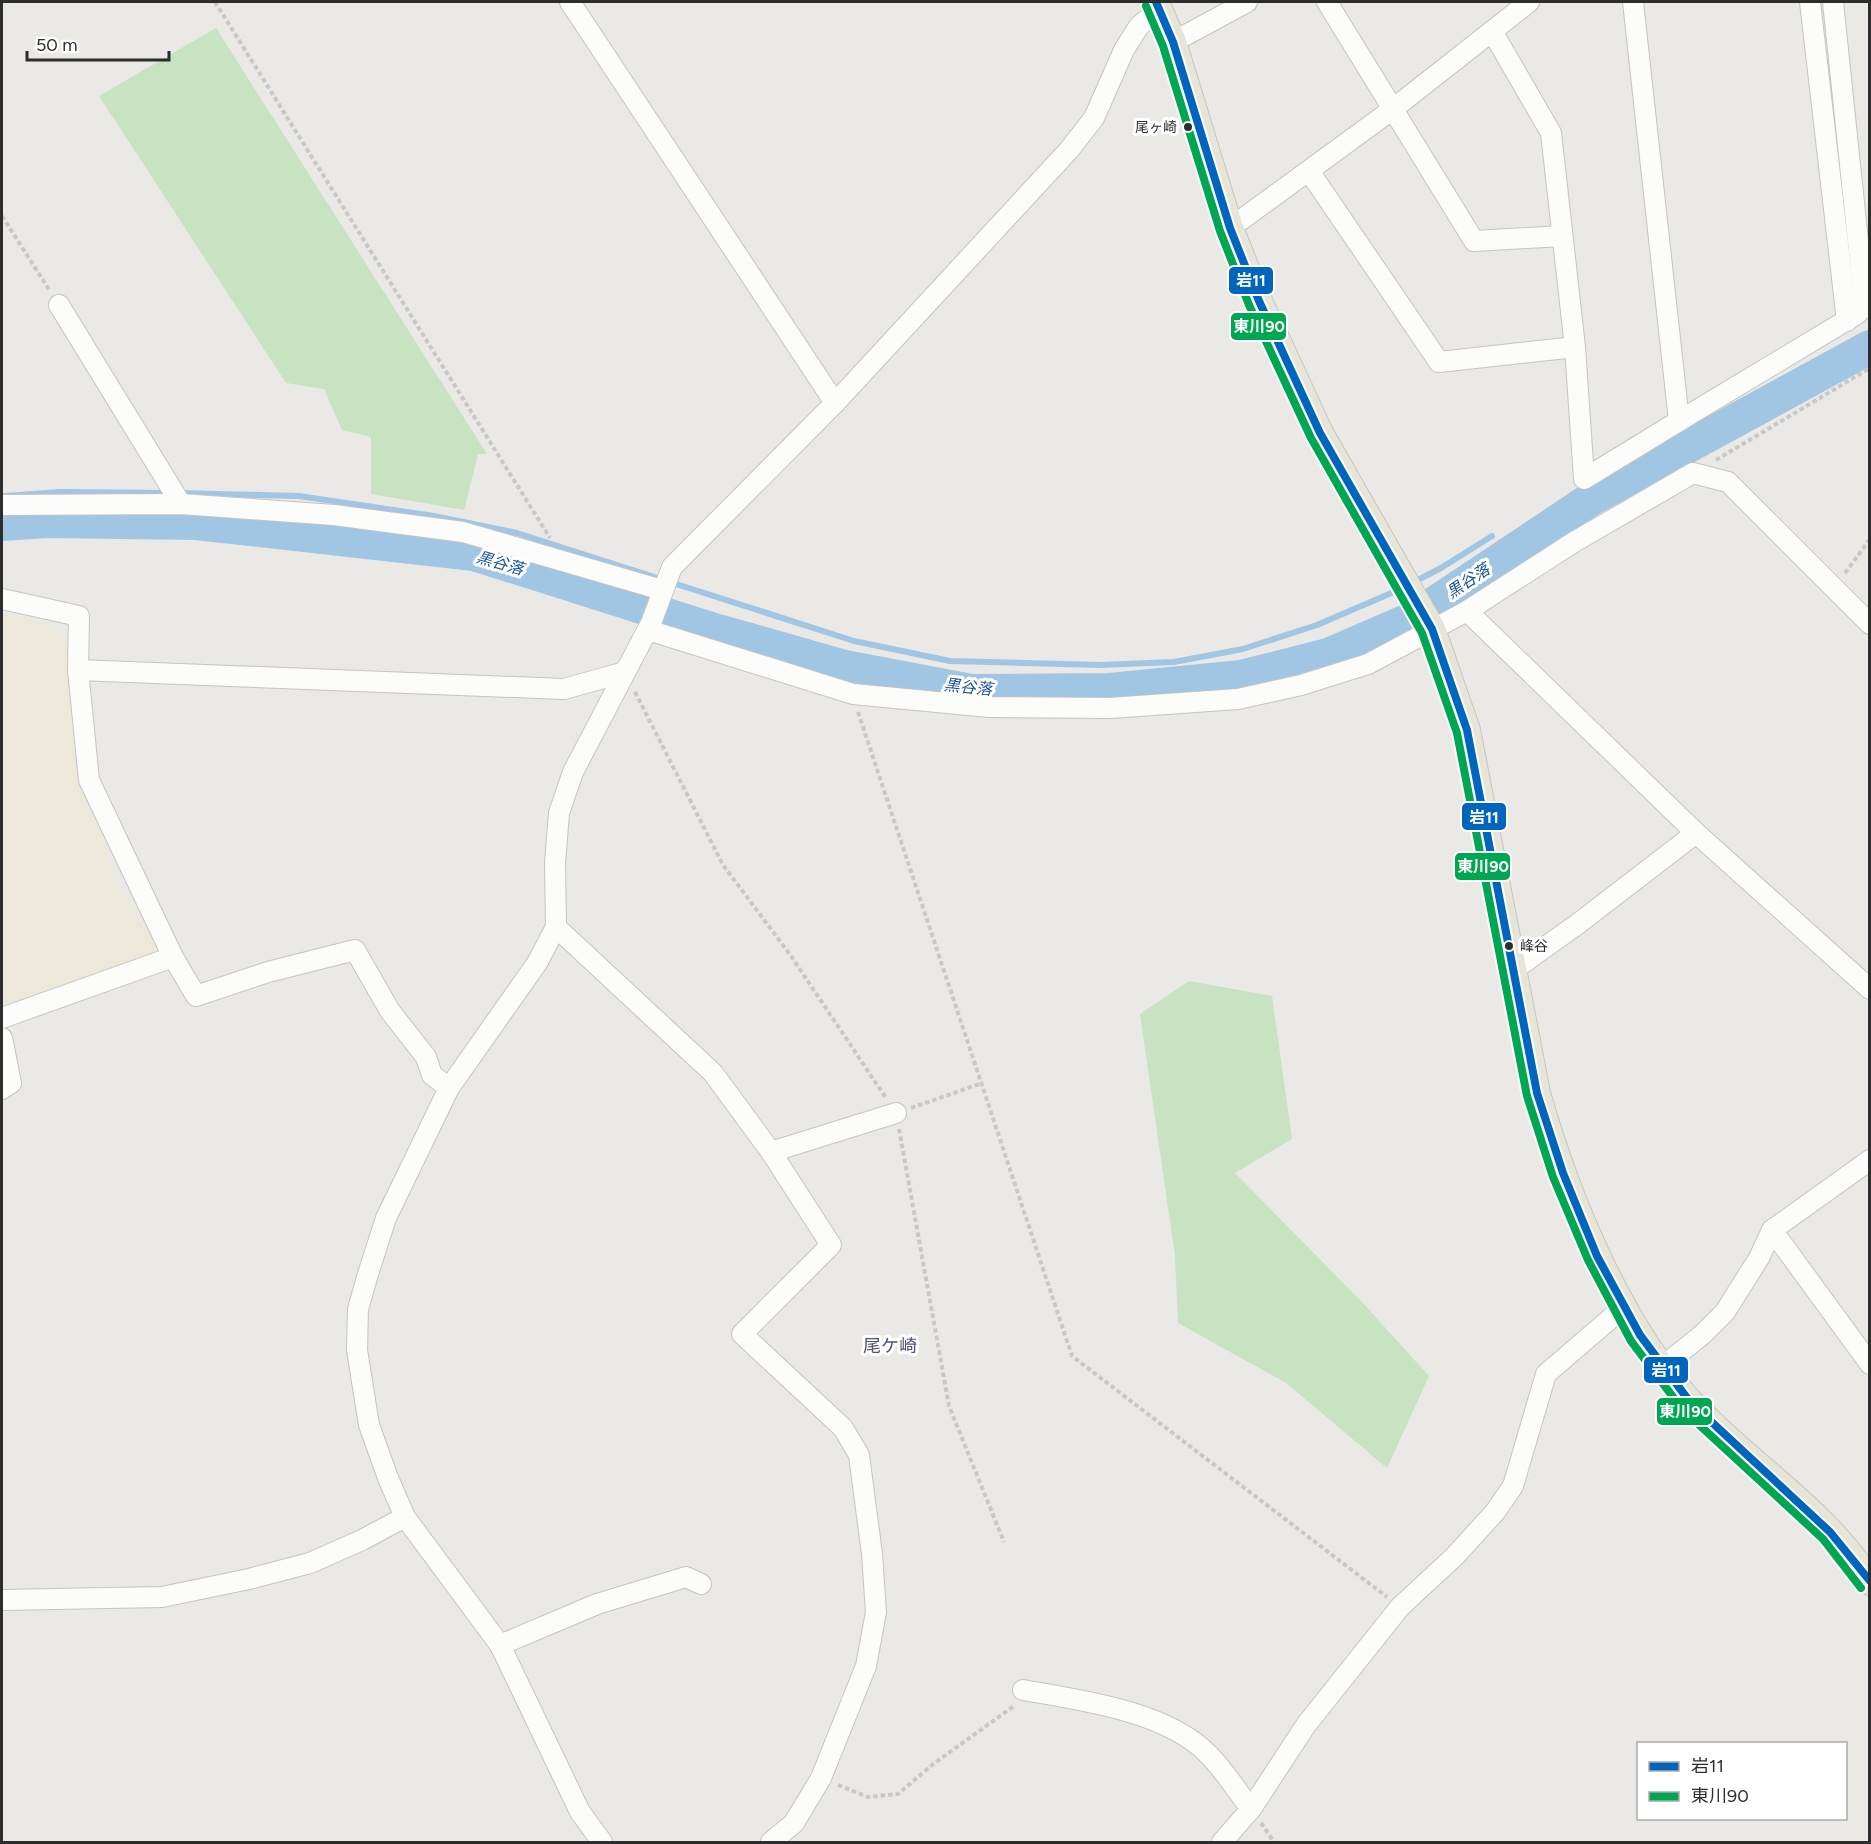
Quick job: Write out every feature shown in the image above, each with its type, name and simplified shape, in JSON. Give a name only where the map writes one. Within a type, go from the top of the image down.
[{"type":"main road","points":[[1158,5],[1173,42],[1230,228],[1258,302],[1320,434],[1425,617],[1467,730],[1537,1093],[1551,1140],[1586,1228],[1624,1306],[1662,1367],[1690,1402],[1843,1545],[1869,1582]]},
{"type":"street","points":[[570,2],[835,403]]},
{"type":"street","points":[[1173,42],[1247,2]]},
{"type":"street","points":[[1327,2],[1474,241],[1562,236]]},
{"type":"street","points":[[1230,228],[1393,109],[1529,2]]},
{"type":"street","points":[[1633,2],[1679,421]]},
{"type":"street","points":[[1810,2],[1847,321]]},
{"type":"street","points":[[1492,31],[1551,133],[1575,347],[1584,479],[1867,307],[1833,2]]},
{"type":"street","points":[[602,1842],[580,1812],[500,1645],[405,1517],[369,1425],[357,1350],[358,1309],[386,1218],[449,1088],[537,963],[556,927],[555,863],[559,813],[573,772],[649,627],[672,567],[835,403],[1082,136],[1094,118],[1124,50],[1139,26],[1158,5]]},
{"type":"street","points":[[1309,171],[1439,362],[1575,347]]},
{"type":"street","points":[[59,305],[181,504]]},
{"type":"street","points":[[649,627],[853,694],[989,707],[1110,708],[1238,699],[1301,685],[1368,664],[1425,617],[1467,611],[1574,542],[1693,473],[1728,482],[1869,624]]},
{"type":"street","points":[[2,505],[181,504],[334,514],[463,532],[564,562],[661,595]]},
{"type":"street","points":[[2,599],[79,616],[78,670],[88,780],[173,957],[196,996],[268,972],[355,950],[390,1011],[426,1057],[432,1075],[449,1088]]},
{"type":"street","points":[[1467,611],[1696,833],[1869,989]]},
{"type":"street","points":[[78,670],[564,689],[625,672]]},
{"type":"street","points":[[1512,970],[1579,923],[1696,833]]},
{"type":"street","points":[[556,927],[713,1073],[771,1152],[831,1245],[742,1334],[843,1428],[859,1455],[872,1554],[876,1612],[866,1666],[821,1778],[794,1823],[771,1842]]},
{"type":"street","points":[[2,1018],[173,957]]},
{"type":"street","points":[[2,1038],[11,1083],[2,1089]]},
{"type":"street","points":[[771,1152],[896,1113]]},
{"type":"street","points":[[1662,1367],[1703,1334],[1725,1312],[1759,1258],[1772,1230],[1869,1160]]},
{"type":"street","points":[[1772,1230],[1869,1364]]},
{"type":"street","points":[[1222,1842],[1251,1809],[1306,1725],[1400,1607],[1463,1547],[1495,1512],[1513,1486],[1546,1374],[1624,1306]]},
{"type":"street","points":[[2,1600],[162,1597],[227,1584],[310,1563],[362,1540],[405,1517]]},
{"type":"street","points":[[500,1645],[597,1604],[686,1577],[701,1584]]},
{"type":"street","points":[[1023,1690],[1098,1703],[1160,1722],[1207,1753],[1251,1809]]},
{"type":"path","points":[[215,2],[564,562]]},
{"type":"path","points":[[2,216],[59,305]]},
{"type":"path","points":[[1693,473],[1869,368]]},
{"type":"path","points":[[1834,588],[1869,539]]},
{"type":"path","points":[[625,672],[723,865],[791,956],[896,1113],[949,1406],[1004,1542]]},
{"type":"path","points":[[853,694],[1072,1356],[1400,1607]]},
{"type":"path","points":[[896,1113],[982,1083]]},
{"type":"path","points":[[821,1778],[868,1797],[898,1794],[974,1733],[1015,1705],[1023,1690]]},
{"type":"shaded area","points":[[2,613],[42,622],[58,630],[68,645],[78,737],[113,875],[159,952],[2,1013]]},
{"type":"green space","points":[[216,28],[487,454],[478,454],[464,510],[371,494],[371,437],[342,430],[324,389],[286,383],[99,96]]},
{"type":"green space","points":[[1189,981],[1272,996],[1292,1139],[1235,1173],[1362,1302],[1429,1376],[1387,1468],[1286,1383],[1178,1323],[1175,1256],[1140,1014]]},
{"type":"waterway","name":"黒谷落","points":[[2,524],[48,521],[196,523],[474,554],[711,629],[845,667],[971,691],[1110,690],[1241,677],[1328,655],[1411,619],[1591,499],[1870,347]]},
{"type":"waterway","points":[[5,496],[60,492],[169,493]]},
{"type":"waterway","points":[[179,493],[299,496],[434,516],[517,533],[854,641],[950,661],[1101,665],[1174,662],[1243,649],[1317,625],[1403,588]]},
{"type":"waterway","points":[[1412,583],[1492,536]]},
{"type":"transit line","name":"岩11","points":[[1156,2],[1173,42],[1230,228],[1259,301],[1320,433],[1432,629],[1467,730],[1537,1093],[1563,1173],[1597,1256],[1640,1335],[1690,1402],[1830,1532],[1870,1581]]},
{"type":"transit line","name":"東川90","points":[[1146,6],[1163,46],[1220,231],[1249,305],[1311,438],[1422,633],[1457,733],[1527,1096],[1553,1177],[1588,1260],[1631,1341],[1682,1409],[1823,1539],[1861,1588]]},
{"type":"place","name":"尾ヶ崎","points":[[1188,127]]},
{"type":"place","name":"峰谷","points":[[1509,946]]},
{"type":"district","name":"尾ケ崎","points":[[890,1346]]}]
